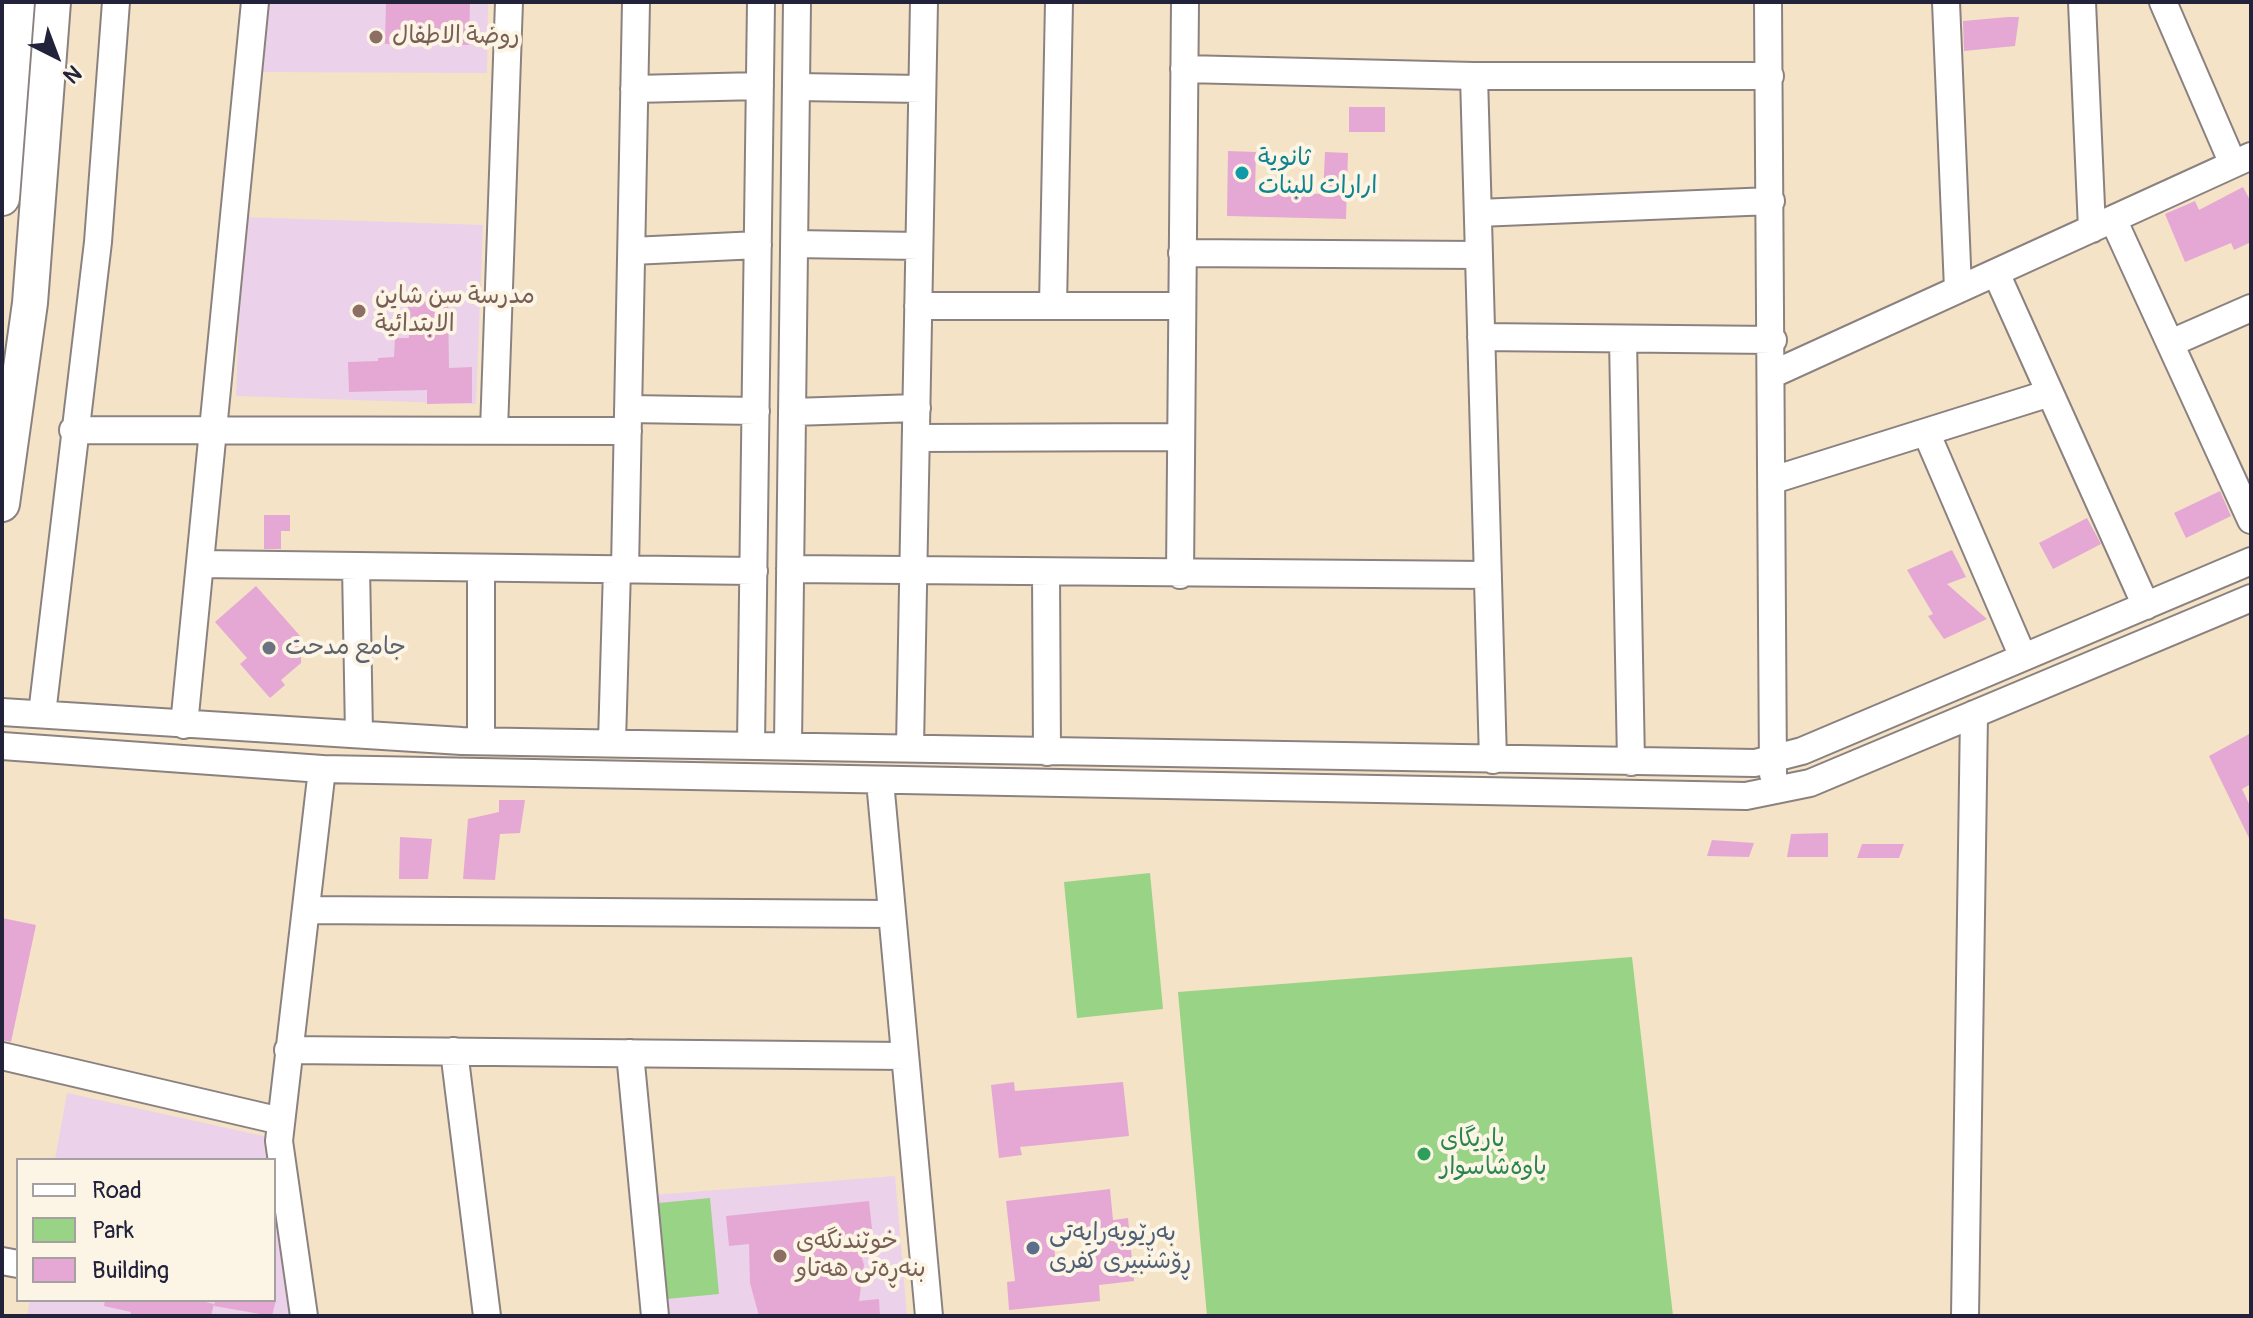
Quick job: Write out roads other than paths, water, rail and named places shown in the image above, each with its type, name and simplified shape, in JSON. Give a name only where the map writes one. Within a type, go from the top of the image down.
[{"type":"main road","points":[[2,198],[17,2]]},
{"type":"main road","points":[[2,504],[30,303],[53,2]]},
{"type":"street","points":[[42,714],[73,430],[98,242],[116,2]]},
{"type":"street","points":[[184,725],[255,2]]},
{"type":"street","points":[[494,430],[509,2]]},
{"type":"street","points":[[612,742],[628,420],[636,2]]},
{"type":"street","points":[[751,744],[761,2]]},
{"type":"street","points":[[788,744],[797,2]]},
{"type":"street","points":[[910,747],[924,2]]},
{"type":"street","points":[[1053,306],[1059,2]]},
{"type":"street","points":[[1180,575],[1185,2]]},
{"type":"street","points":[[1768,2],[1773,340],[1773,792]]},
{"type":"street","points":[[1946,2],[1958,289]]},
{"type":"street","points":[[2082,2],[2103,224],[2242,475],[2251,520]]},
{"type":"street","points":[[1773,374],[2242,160],[2163,2]]},
{"type":"street","points":[[1184,69],[1474,76],[1770,76]]},
{"type":"street","points":[[1474,76],[1493,760]]},
{"type":"street","points":[[634,89],[760,86]]},
{"type":"street","points":[[796,87],[922,89]]},
{"type":"street","points":[[1478,213],[1771,201]]},
{"type":"street","points":[[794,244],[919,246]]},
{"type":"street","points":[[632,251],[758,245]]},
{"type":"street","points":[[1182,253],[1479,255]]},
{"type":"street","points":[[1996,273],[2146,606]]},
{"type":"street","points":[[918,306],[1182,306]]},
{"type":"street","points":[[2171,343],[2251,308]]},
{"type":"street","points":[[1481,337],[1773,340]]},
{"type":"street","points":[[1623,339],[1631,762]]},
{"type":"street","points":[[1773,480],[2050,393]]},
{"type":"street","points":[[792,412],[917,408]]},
{"type":"street","points":[[73,430],[494,430],[756,411]]},
{"type":"street","points":[[1926,432],[2023,657]]},
{"type":"street","points":[[916,438],[1181,437]]},
{"type":"street","points":[[2,712],[481,741],[788,744],[1047,752],[1736,764],[1774,760],[2251,561]]},
{"type":"street","points":[[200,564],[754,571]]},
{"type":"street","points":[[356,566],[359,734]]},
{"type":"street","points":[[481,568],[481,741]]},
{"type":"street","points":[[790,569],[1180,575],[1488,575]]},
{"type":"street","points":[[1046,572],[1047,752]]},
{"type":"street","points":[[2,746],[322,769],[1719,797],[1773,792],[1810,783],[2251,598]]},
{"type":"street","points":[[752,687],[788,688]]},
{"type":"street","points":[[1965,1316],[1974,714]]},
{"type":"street","points":[[673,743],[674,776]]},
{"type":"street","points":[[963,782],[965,750]]},
{"type":"street","points":[[304,1316],[279,1141],[322,769]]},
{"type":"street","points":[[880,781],[929,1316]]},
{"type":"street","points":[[307,910],[892,914]]},
{"type":"street","points":[[288,1050],[905,1056]]},
{"type":"street","points":[[454,1051],[487,1316]]},
{"type":"street","points":[[630,1053],[655,1316]]},
{"type":"street","points":[[2,1056],[281,1121]]},
{"type":"place","name":"روضة الاطفال","points":[[376,37]]},
{"type":"place","name":"ثانوية ارارات للبنات","points":[[1242,173]]},
{"type":"place","name":"مدرسة سن شاين الابتدائية","points":[[359,311]]},
{"type":"place","name":"جامع مدحت","points":[[269,648]]},
{"type":"place","name":"یاریگای باوەشاسوار","points":[[1424,1154]]},
{"type":"place","name":"بەڕێوبەرایەتی ڕۆشنبیری کفری","points":[[1033,1248]]},
{"type":"place","name":"خوێندنگەی بنەڕەتی هەتاو","points":[[780,1256]]}]
